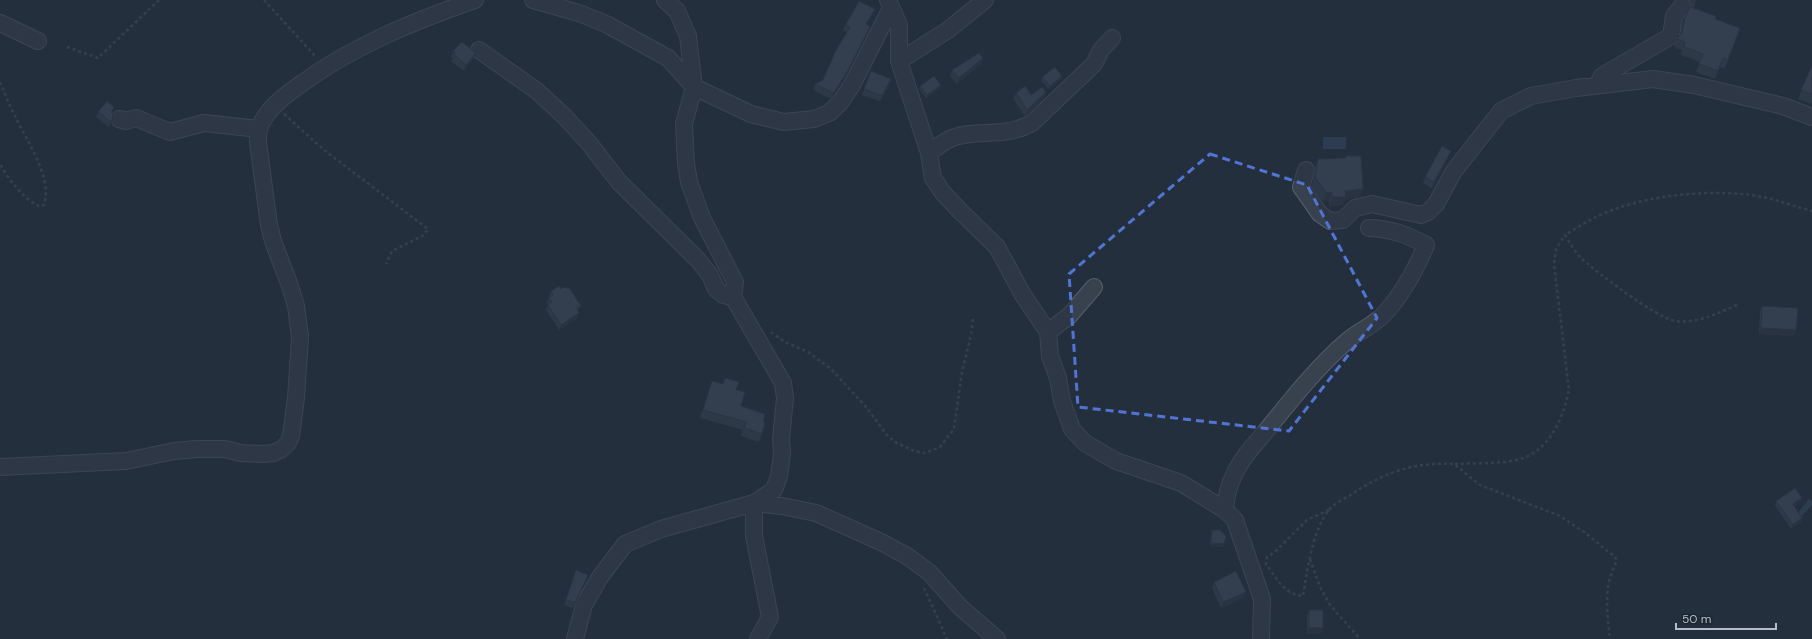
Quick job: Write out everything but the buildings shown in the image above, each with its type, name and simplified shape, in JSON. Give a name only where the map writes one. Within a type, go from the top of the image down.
[{"type":"street","points":[[0,467],[126,461],[174,451],[196,449],[225,449],[241,453],[264,454],[282,449],[288,443],[291,436],[296,398],[300,337],[296,306],[273,241],[269,225],[258,142],[259,129],[262,121],[275,105],[325,66],[374,40],[434,14],[475,0]]},
{"type":"street","points":[[533,0],[579,13],[606,24],[668,58],[694,87],[751,114],[770,120],[784,122],[814,119],[829,113],[840,103],[852,85],[889,4]]},
{"type":"street","points":[[575,639],[584,605],[600,577],[625,544],[661,529],[754,503],[774,490],[779,476],[785,398],[783,383],[733,298],[735,282],[702,218],[689,182],[686,163],[684,124],[694,87],[688,36],[677,11],[665,0]]},
{"type":"street","points":[[899,60],[948,30],[985,0]]},
{"type":"street","points":[[889,4],[899,25],[899,60],[929,153],[933,178],[943,193],[997,247],[1023,295],[1048,332],[1050,356],[1058,378],[1062,400],[1072,429],[1085,442],[1116,461],[1181,483],[1225,510],[1235,520],[1262,599],[1261,639]]},
{"type":"street","points":[[1597,85],[1602,76],[1671,36],[1674,16],[1682,6]]},
{"type":"street","points":[[0,23],[38,41]]},
{"type":"street","points":[[929,153],[952,138],[1010,132],[1021,129],[1032,123],[1094,64],[1101,50],[1112,38]]},
{"type":"street","points":[[479,50],[537,91],[564,116],[590,143],[619,182],[698,260],[710,275],[716,289],[723,295],[733,298]]},
{"type":"street","points":[[1306,170],[1301,187],[1320,214],[1330,221],[1343,220],[1355,208],[1372,204],[1421,215],[1428,212],[1436,204],[1454,171],[1500,111],[1530,96],[1597,85],[1653,79],[1694,85],[1783,106],[1812,117]]},
{"type":"street","points":[[119,119],[126,121],[136,118],[170,132],[204,123],[259,129]]},
{"type":"street","points":[[1225,510],[1226,495],[1234,474],[1247,454],[1313,376],[1348,341],[1378,321],[1386,312],[1396,299],[1421,257],[1426,245],[1414,238],[1388,228],[1370,228]]},
{"type":"street","points":[[1048,332],[1070,316],[1094,287]]},
{"type":"street","points":[[754,503],[782,506],[816,513],[881,542],[907,556],[930,573],[960,607],[997,639]]},
{"type":"street","points":[[754,503],[754,536],[770,617],[758,639]]},
{"type":"path","points":[[67,48],[98,58],[159,0]]},
{"type":"path","points":[[264,0],[325,66]]},
{"type":"path","points":[[0,82],[14,115],[38,162],[44,179],[46,193],[44,205],[38,206],[26,197],[14,185],[0,164]]},
{"type":"path","points":[[275,105],[324,150],[428,229],[424,234],[392,251],[386,264]]},
{"type":"path","points":[[1329,510],[1311,549],[1303,596],[1295,596],[1286,590],[1266,564],[1267,557],[1275,552],[1306,520],[1329,510],[1380,476],[1412,466],[1517,460],[1536,451],[1548,441],[1558,425],[1565,407],[1569,390],[1554,264],[1556,249],[1565,235],[1594,218],[1626,205],[1673,195],[1722,193],[1767,198],[1812,211]]},
{"type":"path","points":[[1565,235],[1581,258],[1622,290],[1656,313],[1675,321],[1697,320],[1737,305]]},
{"type":"path","points":[[766,328],[776,336],[808,352],[830,368],[868,408],[886,434],[896,442],[914,451],[925,453],[940,447],[954,429],[961,389],[962,372],[971,336],[973,319]]},
{"type":"path","points":[[1454,464],[1480,485],[1560,516],[1584,532],[1615,557],[1616,560],[1609,581],[1607,608],[1610,639]]},
{"type":"path","points":[[1310,558],[1320,587],[1330,605],[1360,639]]},
{"type":"path","points":[[930,573],[923,589],[947,639]]},
{"type":"highlighted area","points":[[1210,154],[1307,185],[1377,318],[1289,431],[1078,407],[1069,274]]},
{"type":"water","points":[[1323,137],[1346,137],[1346,149],[1323,149]]},
{"type":"water","points":[[1809,499],[1812,502],[1812,505],[1801,517],[1797,514]]}]
